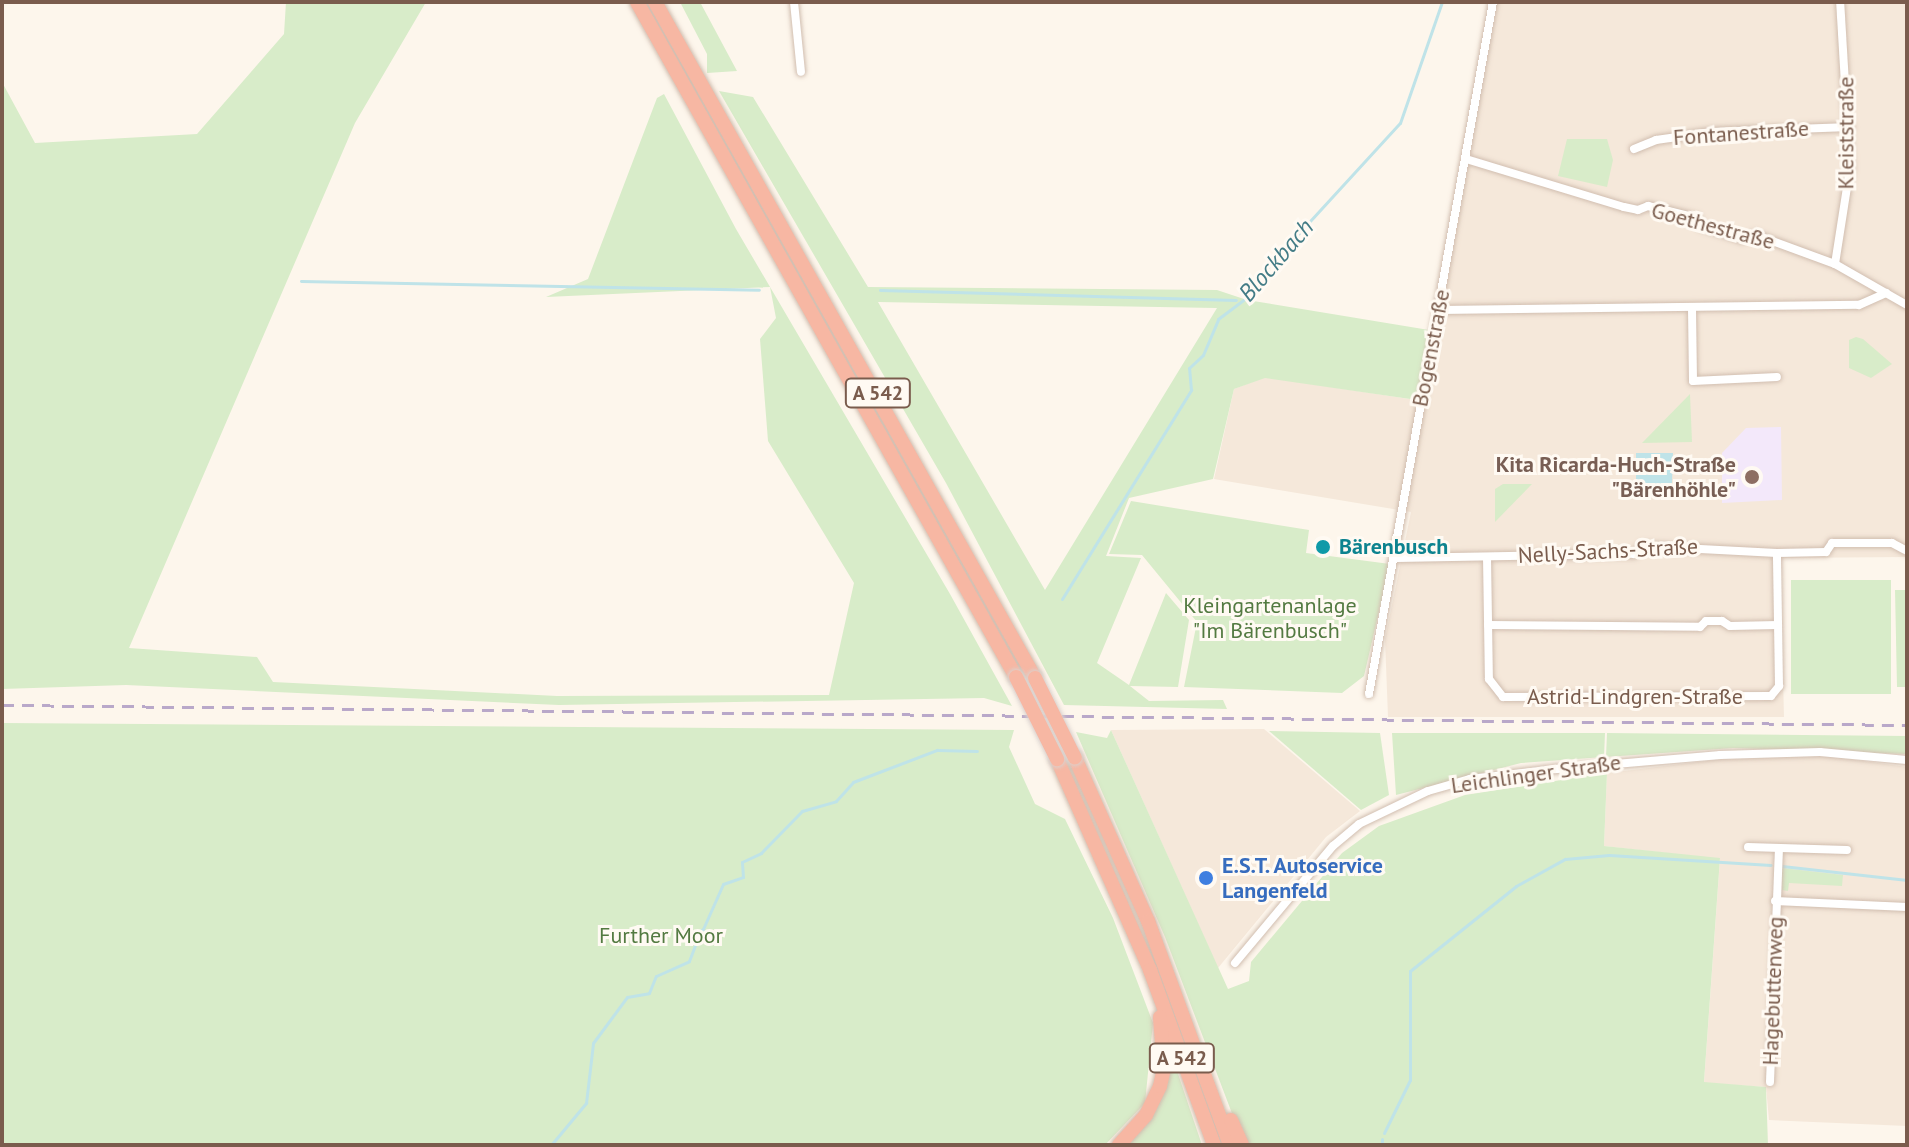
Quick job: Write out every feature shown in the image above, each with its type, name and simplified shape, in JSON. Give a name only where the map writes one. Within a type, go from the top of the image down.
[{"type":"highway","name":"A 542","points":[[637,2],[695,111],[949,550],[1016,677],[1057,759],[1150,970],[1214,1145]]},
{"type":"highway","name":"A 542","points":[[655,2],[714,111],[964,544],[1035,678],[1075,758],[1197,1044],[1230,1145]]},
{"type":"highway","points":[[1119,1145],[1146,1115],[1164,1069],[1150,970]]},
{"type":"highway","points":[[1197,1044],[1242,1145]]},
{"type":"street","points":[[794,2],[801,72]]},
{"type":"street","name":"Bogenstraße","points":[[1369,694],[1397,558],[1493,2]]},
{"type":"street","name":"Kleiststraße","points":[[1835,264],[1850,168],[1850,127],[1840,2]]},
{"type":"street","name":"Fontanestraße","points":[[1634,149],[1656,140],[1738,129],[1850,127]]},
{"type":"street","name":"Goethestraße","points":[[1466,159],[1624,207],[1638,210],[1648,206],[1697,218],[1701,226],[1742,239],[1756,235],[1835,264],[1907,305]]},
{"type":"street","points":[[1439,310],[1867,305],[1886,293]]},
{"type":"street","points":[[1692,309],[1693,381],[1777,377]]},
{"type":"street","name":"Nelly-Sachs-Straße","points":[[1397,558],[1634,554],[1643,546],[1657,545],[1777,553],[1826,552],[1832,543],[1892,543],[1907,551]]},
{"type":"street","name":"Astrid-Lindgren-Straße","points":[[1487,557],[1489,679],[1494,690],[1503,697],[1771,696],[1779,686],[1777,553]]},
{"type":"street","points":[[1488,625],[1680,627],[1722,621],[1730,626],[1778,625]]},
{"type":"street","name":"Leichlinger Straße","points":[[1235,963],[1333,846],[1359,824],[1428,791],[1470,779],[1720,755],[1820,752],[1907,760]]},
{"type":"street","points":[[1748,847],[1847,850]]},
{"type":"street","name":"Hagebuttenweg","points":[[1770,1082],[1779,848]]},
{"type":"street","name":"Hagebuttenweg","points":[[1775,901],[1907,907]]},
{"type":"shaded area","points":[[1496,2],[1907,2],[1907,557],[1780,558],[1784,717],[1388,717],[1385,639],[1411,512],[1214,479],[1234,389],[1265,377],[1416,400],[1427,395]]},
{"type":"shaded area","name":"Kita Ricarda-Huch-Straße \"Bärenhöhle\"","points":[[1781,427],[1782,500],[1722,503],[1722,453],[1746,428]]},
{"type":"shaded area","points":[[1264,729],[1360,811],[1326,837],[1218,968],[1111,730]]},
{"type":"shaded area","points":[[1790,751],[1907,767],[1907,1126],[1769,1120],[1766,1087],[1704,1083],[1720,859],[1604,846],[1607,773]]},
{"type":"green space","points":[[286,2],[426,2],[355,123],[129,648],[257,657],[273,682],[557,696],[829,695],[854,583],[768,441],[760,339],[776,318],[770,287],[546,297],[588,279],[657,98],[664,94],[736,229],[950,594],[1012,706],[984,698],[559,705],[126,685],[2,689],[2,82],[35,143],[197,134],[284,34]]},
{"type":"green space","points":[[680,2],[700,2],[737,71],[707,73],[707,54]]},
{"type":"green space","points":[[719,91],[753,97],[868,287],[1217,290],[1247,300],[1429,330],[1417,400],[1265,378],[1234,389],[1213,479],[1129,498],[1106,556],[1141,558],[1097,663],[1129,685],[1166,593],[1189,620],[1178,687],[1130,686],[1149,701],[1223,700],[1227,709],[1064,705],[946,483]],"holes":[[[878,302],[1217,308],[1045,590]]]},
{"type":"green space","points":[[1567,139],[1607,139],[1613,160],[1607,187],[1558,176]]},
{"type":"green space","points":[[1856,337],[1863,339],[1892,364],[1871,378],[1849,368],[1849,340]]},
{"type":"green space","points":[[1690,394],[1692,442],[1642,443]]},
{"type":"green space","points":[[1503,484],[1532,484],[1495,522],[1495,489]]},
{"type":"green space","name":"Kleingartenanlage \"Im Bärenbusch\"","points":[[1131,501],[1309,530],[1306,553],[1390,564],[1364,676],[1342,693],[1184,687],[1197,622],[1142,555],[1109,554]]},
{"type":"green space","points":[[1791,580],[1891,580],[1891,694],[1791,694]]},
{"type":"green space","points":[[1895,590],[1907,590],[1907,687],[1897,687]]},
{"type":"green space","name":"Further Moor","points":[[2,723],[1014,730],[1009,747],[1035,804],[1065,819],[1113,918],[1153,1023],[1145,1103],[1105,1145],[2,1145]]},
{"type":"green space","points":[[1111,730],[1228,989],[1249,981],[1251,962],[1342,853],[1379,826],[1465,795],[1607,773],[1604,846],[1720,858],[1704,1082],[1766,1087],[1768,1145],[1244,1145],[1165,937],[1076,732],[1107,738]]},
{"type":"green space","points":[[1269,731],[1380,733],[1389,795],[1361,810]]},
{"type":"green space","points":[[1392,733],[1605,733],[1604,757],[1521,763],[1396,795]]},
{"type":"green space","points":[[1607,733],[1907,736],[1907,754],[1733,748],[1606,757]]},
{"type":"green space","points":[[1782,868],[1843,875],[1842,886],[1789,883],[1788,891],[1782,890]]},
{"type":"green space","points":[[1171,1053],[1202,1145],[1124,1145],[1168,1077]]},
{"type":"water","points":[[1636,453],[1673,453],[1672,483],[1660,485],[1659,491],[1636,491]]},
{"type":"waterway","name":"Blockbach","points":[[1062,599],[1191,390],[1189,368],[1203,355],[1218,319],[1247,297],[1255,281],[1400,123],[1442,2]]},
{"type":"waterway","points":[[301,281],[759,290]]},
{"type":"waterway","points":[[880,290],[1236,300]]},
{"type":"waterway","name":"Blockbach","points":[[551,1145],[586,1103],[593,1043],[627,997],[649,993],[656,976],[689,961],[697,940],[692,936],[703,929],[723,884],[743,877],[742,862],[761,853],[802,811],[836,801],[853,782],[937,750],[977,751]]},
{"type":"waterway","points":[[1384,1133],[1410,1080],[1410,971],[1516,886],[1565,859],[1609,855],[1771,865]]},
{"type":"waterway","points":[[1782,866],[1907,880]]},
{"type":"waterway","points":[[1382,1139],[1382,1145]]},
{"type":"railway","points":[[2,705],[1907,725]]},
{"type":"place","name":"Kita Ricarda-Huch-Straße \"Bärenhöhle\"","points":[[1752,477]]},
{"type":"place","name":"Bärenbusch","points":[[1323,547]]},
{"type":"place","name":"E.S.T. Autoservice Langenfeld","points":[[1206,878]]}]
